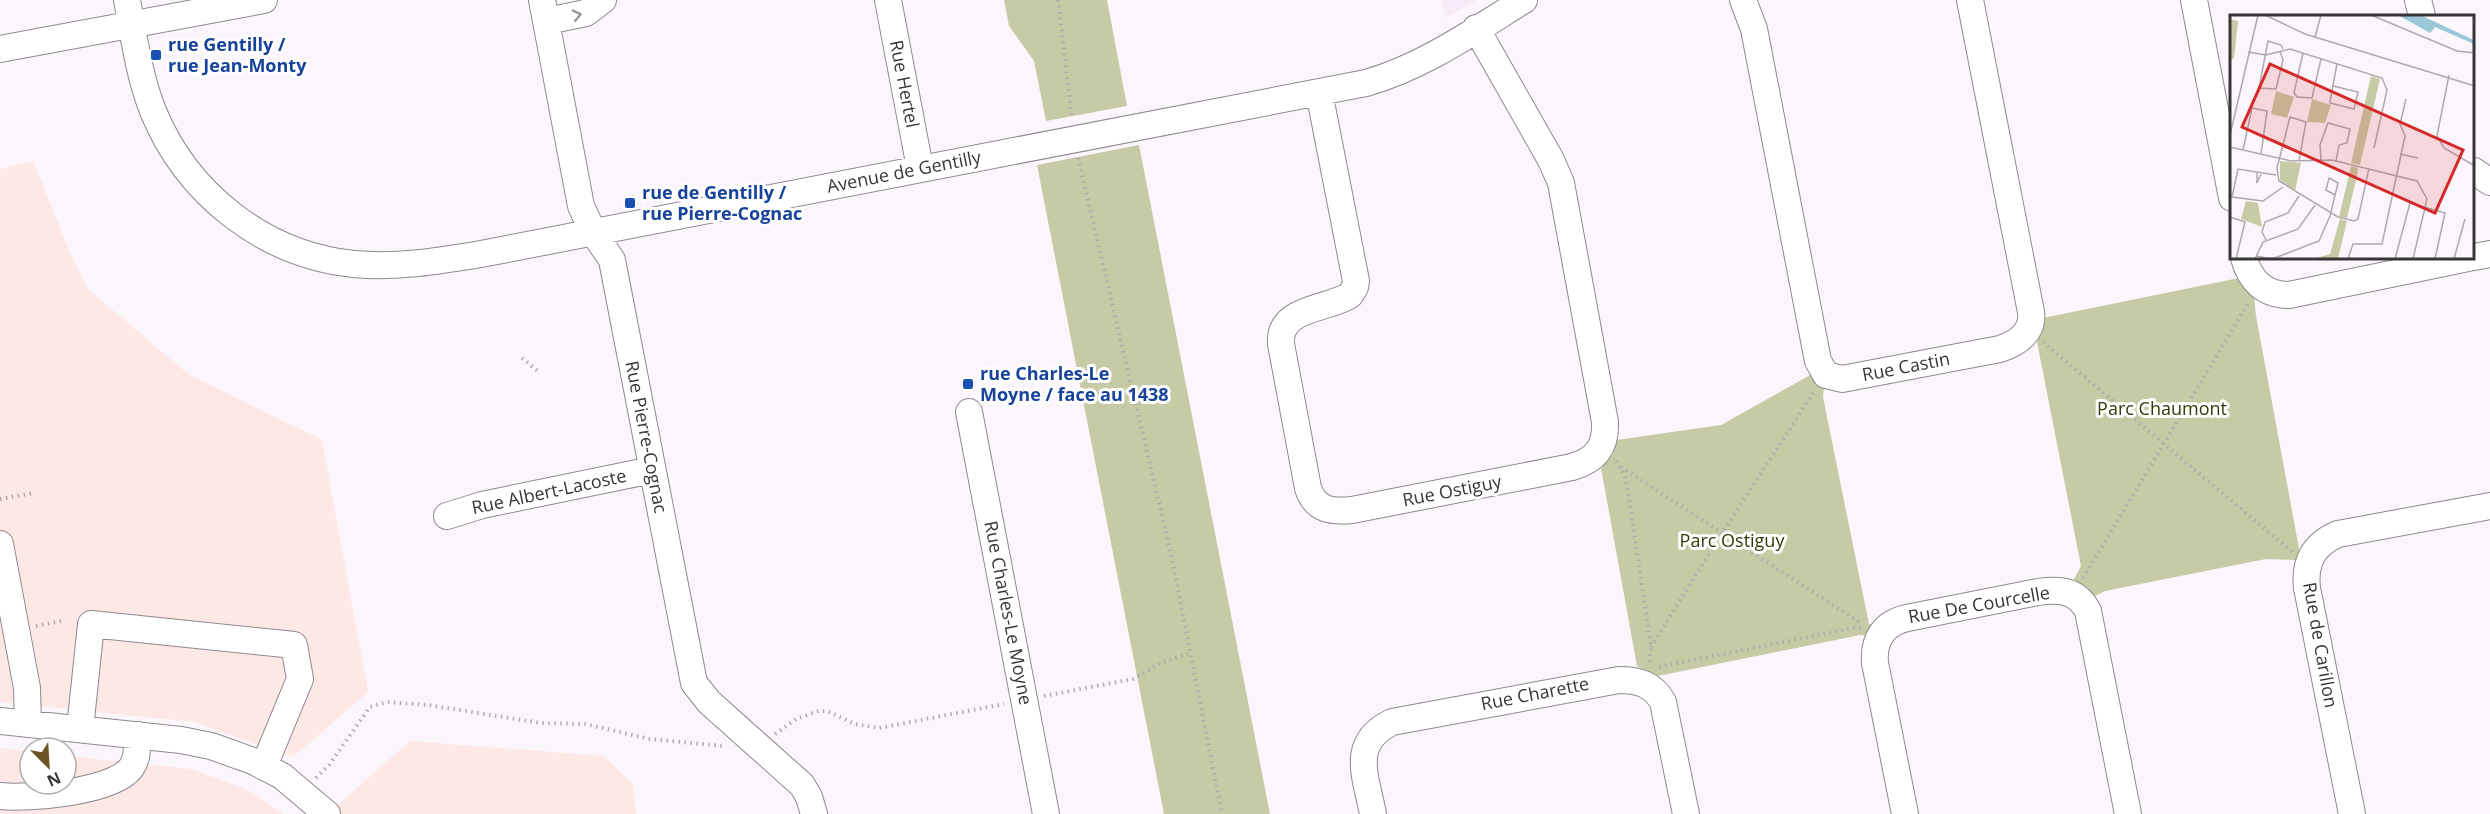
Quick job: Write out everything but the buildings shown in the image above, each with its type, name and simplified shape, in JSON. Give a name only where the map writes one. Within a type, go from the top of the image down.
[{"type":"street","points":[[0,49],[129,12],[264,0]]},
{"type":"street","name":"Rue Pierre-Cognac","points":[[603,0],[586,13],[544,10],[580,206],[593,232],[612,260],[693,683],[709,702],[802,784],[814,814]]},
{"type":"street","name":"Rue Hertel","points":[[888,0],[921,168]]},
{"type":"street","name":"Avenue de Gentilly","points":[[129,12],[151,105],[177,157],[199,185],[239,222],[281,244],[305,253],[346,263],[412,264],[472,255],[1366,83],[1399,72],[1524,0]]},
{"type":"street","points":[[1743,0],[1754,29],[1818,361],[1826,375]]},
{"type":"street","points":[[1970,0],[2031,312],[2029,330]]},
{"type":"street","points":[[2194,0],[2230,188]]},
{"type":"street","points":[[2418,0],[2422,15]]},
{"type":"street","name":"Rue Ostiguy","points":[[1319,92],[1356,282],[1350,295],[1295,316],[1285,323],[1281,333],[1281,344],[1308,488],[1313,499],[1319,506],[1328,510],[1345,511],[1572,468],[1585,463],[1600,451],[1605,437],[1605,422],[1561,183],[1551,160],[1476,28]]},
{"type":"street","points":[[2475,172],[2490,182]]},
{"type":"street","points":[[2475,257],[2490,254]]},
{"type":"street","points":[[2245,260],[2251,276],[2259,285],[2275,294],[2289,295],[2460,260]]},
{"type":"street","name":"Rue Castin","points":[[1826,375],[1837,379],[1856,378],[1991,351],[2015,342],[2029,330]]},
{"type":"street","name":"Rue Charles-Le Moyne","points":[[969,412],[1046,814]]},
{"type":"street","name":"Rue Albert-Lacoste","points":[[447,516],[476,506],[652,470]]},
{"type":"street","points":[[2312,554],[2323,541],[2338,534],[2490,506]]},
{"type":"street","points":[[0,544],[27,688],[28,724]]},
{"type":"street","name":"Rue de Carillon","points":[[2312,554],[2308,568],[2307,588],[2352,814]]},
{"type":"street","name":"Rue De Courcelle","points":[[1875,632],[1907,618],[2038,592],[2061,591],[2074,594],[2083,602],[2091,619],[2128,814]]},
{"type":"street","points":[[80,729],[91,624],[294,645],[300,679],[264,766]]},
{"type":"street","points":[[1875,632],[1875,663],[1905,814]]},
{"type":"street","name":"Rue Charette","points":[[1373,814],[1363,755],[1372,736],[1384,726],[1403,720],[1619,680],[1631,680],[1647,684],[1663,702],[1686,814]]},
{"type":"street","points":[[0,721],[204,744],[264,766],[293,783],[327,814]]},
{"type":"street","points":[[13,802],[85,790],[127,773],[136,756],[138,735]]},
{"type":"path","points":[[1058,0],[1072,119]]},
{"type":"path","points":[[1078,157],[1150,461],[1191,653],[1222,814]]},
{"type":"path","points":[[2074,594],[2259,285]]},
{"type":"path","points":[[2029,330],[2298,557],[2312,554]]},
{"type":"path","points":[[522,358],[539,372]]},
{"type":"path","points":[[1652,647],[1722,533],[1826,375]]},
{"type":"path","points":[[1611,457],[1621,467],[1875,632]]},
{"type":"path","points":[[1621,467],[1628,491],[1652,647],[1652,657],[1647,669],[1853,628],[1875,632]]},
{"type":"path","points":[[0,499],[33,493]]},
{"type":"path","points":[[1038,697],[1133,679],[1163,662],[1191,653]]},
{"type":"path","points":[[773,736],[796,719],[819,711],[827,711],[855,724],[879,728],[1012,702]]},
{"type":"path","points":[[317,777],[329,765],[370,707],[380,703],[428,705],[541,723],[571,722],[650,739],[732,746]]},
{"type":"shaded area","points":[[1442,0],[1477,0],[1445,18]]},
{"type":"shaded area","points":[[33,161],[69,251],[88,289],[188,374],[322,440],[368,692],[293,757],[193,722],[0,702],[0,169]]},
{"type":"shaded area","points":[[410,741],[604,756],[633,784],[636,814],[328,814]]},
{"type":"shaded area","points":[[0,748],[18,750],[18,796],[78,796],[78,757],[191,769],[248,790],[283,814],[0,814]]},
{"type":"green space","points":[[1004,0],[1107,0],[1127,106],[1046,121],[1034,61],[1009,26]]},
{"type":"green space","points":[[1139,145],[1270,814],[1164,814],[1037,165]]},
{"type":"green space","name":"Parc Chaumont","points":[[2239,278],[2254,295],[2300,554],[2296,560],[2266,559],[2105,591],[2093,597],[2087,587],[2073,581],[2081,566],[2037,342],[2043,318]]},
{"type":"green space","name":"Parc Ostiguy","points":[[1812,374],[1824,385],[1823,397],[1869,624],[1875,625],[1869,636],[1860,635],[1658,676],[1637,666],[1601,468],[1613,454],[1617,440],[1721,425]]},
{"type":"place","name":"rue Gentilly / rue Jean-Monty","points":[[156,55]]},
{"type":"place","name":"rue de Gentilly / rue Pierre-Cognac","points":[[630,203]]},
{"type":"place","name":"rue Charles-Le Moyne / face au 1438","points":[[968,384]]}]
